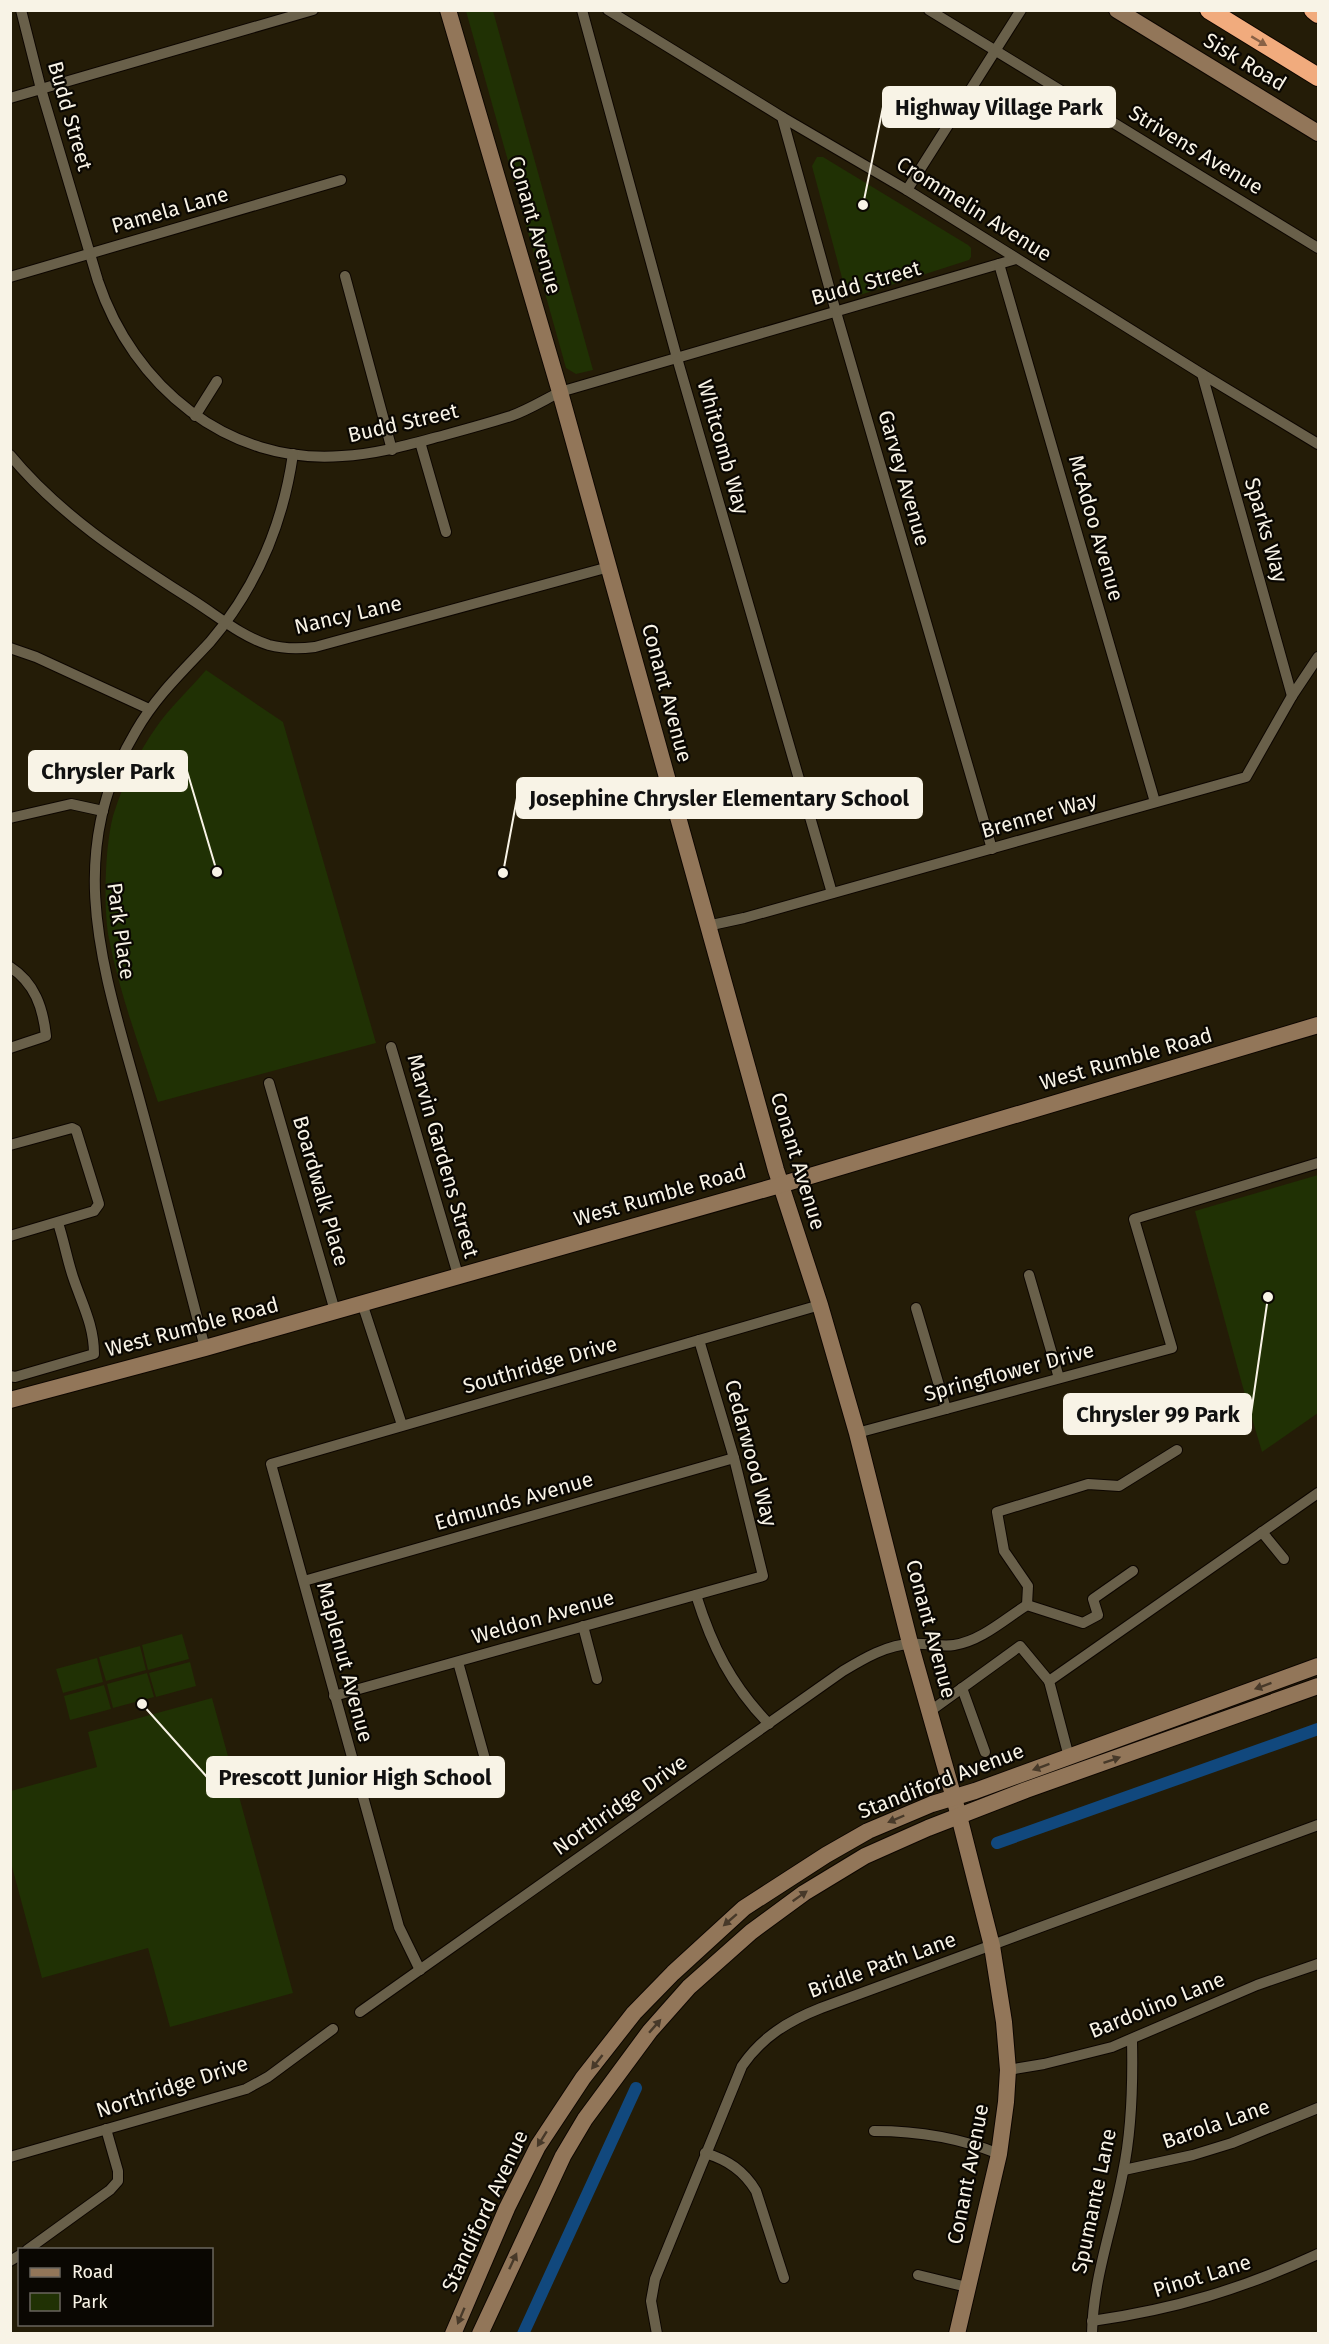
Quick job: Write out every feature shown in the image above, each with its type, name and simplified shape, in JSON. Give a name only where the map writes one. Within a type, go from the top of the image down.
[{"type":"highway","points":[[1209,10],[1318,77]]},
{"type":"highway","points":[[1314,10],[1318,14]]},
{"type":"street","name":"Budd Street","points":[[21,10],[41,89],[105,302],[126,344],[155,381],[195,416],[243,441],[293,454],[342,457],[392,450],[513,416],[560,392],[1016,259]]},
{"type":"street","points":[[10,98],[313,10]]},
{"type":"street","name":"Conant Avenue","points":[[448,10],[560,392],[780,1185],[820,1305],[857,1433],[910,1644],[959,1816],[992,1946],[1004,2022],[1008,2070],[999,2154],[957,2334]]},
{"type":"street","name":"Whitcomb Way","points":[[582,10],[677,358],[832,893]]},
{"type":"street","name":"Crommelin Avenue","points":[[608,10],[782,117],[907,190],[1318,444]]},
{"type":"street","name":"Strivens Avenue","points":[[929,10],[1318,248]]},
{"type":"street","points":[[907,190],[1021,10]]},
{"type":"street","name":"Sisk Road","points":[[1117,10],[1318,133]]},
{"type":"street","name":"Garvey Avenue","points":[[782,117],[836,312],[992,849]]},
{"type":"street","name":"Pamela Lane","points":[[10,277],[341,180]]},
{"type":"street","name":"McAdoo Avenue","points":[[999,264],[1155,802]]},
{"type":"street","points":[[345,276],[392,450]]},
{"type":"street","name":"Sparks Way","points":[[1202,374],[1292,696]]},
{"type":"street","points":[[195,416],[217,381]]},
{"type":"street","points":[[420,442],[446,532]]},
{"type":"street","name":"Park Place","points":[[206,1348],[108,988],[98,941],[94,865],[103,811],[120,761],[149,709],[173,679],[226,622],[250,585],[275,532],[289,481],[293,454]]},
{"type":"street","name":"Nancy Lane","points":[[10,455],[35,484],[91,532],[226,622],[268,645],[290,649],[315,647],[609,567]]},
{"type":"street","points":[[10,648],[36,657],[149,709]]},
{"type":"street","name":"Brenner Way","points":[[707,926],[744,918],[1246,777],[1292,696],[1317,664]]},
{"type":"street","points":[[10,818],[71,804],[103,811]]},
{"type":"street","points":[[10,967],[27,982],[36,995],[46,1036],[10,1048]]},
{"type":"street","name":"West Rumble Road","points":[[10,1400],[206,1348],[780,1185],[1318,1025]]},
{"type":"street","name":"Marvin Gardens Street","points":[[391,1047],[458,1275]]},
{"type":"street","name":"Boardwalk Place","points":[[269,1083],[335,1311]]},
{"type":"street","points":[[10,1145],[72,1128],[76,1130],[99,1204],[94,1211],[10,1236]]},
{"type":"street","name":"Springflower Drive","points":[[857,1433],[1172,1348],[1134,1219],[1318,1163]]},
{"type":"street","points":[[10,1376],[15,1377],[94,1354],[94,1342],[88,1315],[69,1265],[58,1223]]},
{"type":"street","points":[[1029,1275],[1059,1378]]},
{"type":"street","points":[[362,1303],[402,1425]]},
{"type":"street","name":"Southridge Drive","points":[[271,1464],[820,1305]]},
{"type":"street","points":[[916,1308],[946,1409]]},
{"type":"street","name":"Cedarwood Way","points":[[699,1340],[734,1458],[763,1576]]},
{"type":"street","points":[[1133,1571],[1094,1599],[1098,1615],[1083,1623],[1027,1605],[1028,1586],[1004,1551],[997,1512],[1088,1484],[1119,1486],[1177,1450]]},
{"type":"street","name":"Edmunds Avenue","points":[[304,1581],[734,1458]]},
{"type":"street","name":"Maplenut Avenue","points":[[271,1464],[399,1927],[420,1970]]},
{"type":"street","points":[[1048,1681],[1318,1493]]},
{"type":"street","points":[[1262,1532],[1284,1559]]},
{"type":"street","name":"Weldon Avenue","points":[[334,1696],[763,1576]]},
{"type":"street","points":[[696,1594],[708,1631],[726,1670],[739,1690],[769,1725]]},
{"type":"street","name":"Northridge Drive","points":[[360,2012],[852,1665],[878,1653],[910,1644],[953,1646],[974,1640],[1027,1605]]},
{"type":"street","points":[[583,1626],[597,1679]]},
{"type":"street","points":[[929,1712],[1020,1646],[1048,1681],[1069,1757]]},
{"type":"street","points":[[458,1662],[486,1759]]},
{"type":"street","name":"Standiford Avenue","points":[[453,2334],[507,2208],[538,2146],[584,2078],[634,2013],[708,1939],[744,1908],[868,1831],[932,1804],[1069,1757],[1318,1666]]},
{"type":"street","name":"Standiford Avenue","points":[[480,2334],[563,2156],[585,2119],[650,2031],[689,1987],[751,1932],[804,1893],[864,1856],[959,1816],[1318,1686]]},
{"type":"street","points":[[962,1688],[985,1752]]},
{"type":"street","name":"Bridle Path Lane","points":[[657,2334],[652,2315],[652,2287],[705,2153],[742,2066],[752,2051],[779,2028],[821,2008],[1318,1825]]},
{"type":"street","name":"Bardolino Lane","points":[[1008,2070],[1079,2057],[1132,2040],[1257,1985],[1318,1964]]},
{"type":"street","name":"Northridge Drive","points":[[10,2157],[246,2089],[268,2077],[333,2029]]},
{"type":"street","name":"Spumante Lane","points":[[1092,2334],[1098,2273],[1124,2170],[1131,2114],[1132,2040]]},
{"type":"street","name":"Barola Lane","points":[[1124,2170],[1193,2155],[1232,2143],[1318,2108]]},
{"type":"street","points":[[30,2248],[110,2190],[118,2181],[118,2171],[106,2129]]},
{"type":"street","points":[[874,2131],[933,2134],[957,2139],[999,2154]]},
{"type":"street","points":[[705,2153],[730,2163],[750,2181],[756,2191],[783,2278]]},
{"type":"street","name":"Pinot Lane","points":[[1092,2321],[1148,2313],[1212,2296],[1244,2286],[1318,2254]]},
{"type":"street","points":[[918,2275],[967,2287]]},
{"type":"green space","points":[[466,11],[493,11],[593,370],[576,374],[566,368]]},
{"type":"green space","points":[[817,157],[823,157],[968,245],[971,248],[971,257],[969,260],[860,295],[845,289],[812,166]]},
{"type":"green space","points":[[206,670],[283,722],[376,1043],[158,1102],[137,1041],[109,939],[106,895],[108,844],[113,816],[125,782],[142,749],[166,714]]},
{"type":"green space","points":[[1318,1175],[1318,1413],[1262,1452],[1195,1211]]},
{"type":"green space","points":[[182,1634],[189,1659],[148,1670],[142,1645]]},
{"type":"green space","points":[[140,1646],[146,1670],[106,1681],[99,1657]]},
{"type":"green space","points":[[97,1658],[103,1682],[63,1693],[56,1669]]},
{"type":"green space","points":[[190,1662],[196,1686],[156,1697],[149,1673]]},
{"type":"green space","points":[[147,1673],[154,1697],[113,1708],[107,1684]]},
{"type":"green space","points":[[104,1685],[111,1709],[70,1720],[64,1696]]},
{"type":"green space","points":[[212,1698],[293,1993],[170,2027],[148,1948],[42,1978],[11,1863],[11,1791],[97,1767],[88,1732]]},
{"type":"waterway","points":[[997,1843],[1318,1729]]},
{"type":"waterway","points":[[523,2334],[636,2088]]},
{"type":"place","name":"Highway Village Park","points":[[863,205]]},
{"type":"place","name":"Chrysler Park","points":[[217,872]]},
{"type":"place","name":"Josephine Chrysler Elementary School","points":[[503,873]]},
{"type":"place","name":"Chrysler 99 Park","points":[[1268,1297]]},
{"type":"place","name":"Prescott Junior High School","points":[[142,1704]]}]
